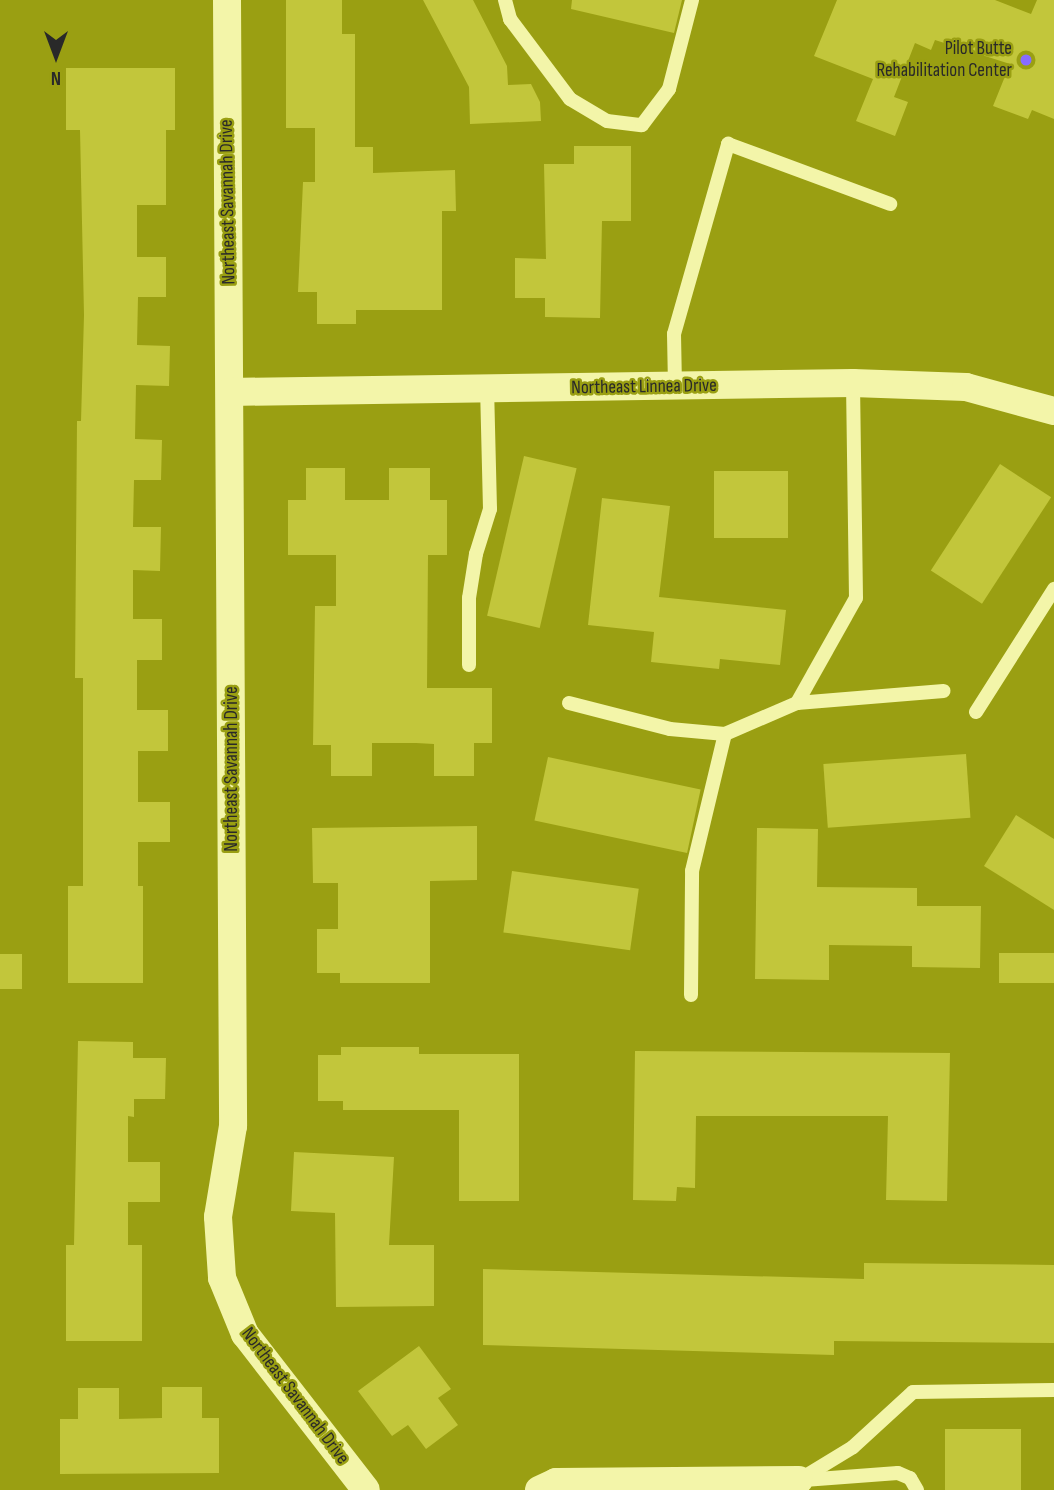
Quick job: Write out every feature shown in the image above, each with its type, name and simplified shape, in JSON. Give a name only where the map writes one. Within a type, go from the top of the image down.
[{"type":"street","name":"Northeast Savannah Drive","points":[[227,0],[233,1126],[218,1217],[222,1278],[245,1334],[366,1490]]},
{"type":"street","name":"Northeast Linnea Drive","points":[[230,392],[853,383],[966,387],[1054,411]]},
{"type":"street","points":[[539,1490],[556,1482],[801,1485]]},
{"type":"lane","points":[[505,0],[510,19],[570,99],[607,121],[642,125],[669,89],[692,0]]},
{"type":"lane","points":[[675,386],[674,334],[728,144],[890,204]]},
{"type":"lane","points":[[797,703],[856,598],[853,383]]},
{"type":"lane","points":[[469,665],[469,598],[476,554],[490,509],[487,388]]},
{"type":"lane","points":[[976,712],[1054,589]]},
{"type":"lane","points":[[569,703],[670,729],[725,734],[797,703],[944,691]]},
{"type":"lane","points":[[691,995],[692,872],[725,734]]},
{"type":"lane","points":[[801,1485],[853,1447],[913,1392],[1054,1390]]},
{"type":"lane","points":[[801,1485],[898,1473],[910,1478],[916,1490]]},
{"type":"building","points":[[286,0],[342,0],[342,34],[355,34],[355,147],[373,147],[373,173],[455,170],[456,211],[442,211],[442,310],[356,310],[356,324],[317,324],[317,292],[298,292],[303,182],[315,182],[315,128],[286,128]]},
{"type":"building","points":[[423,0],[473,0],[507,66],[508,85],[531,84],[540,102],[541,121],[470,124],[469,87]]},
{"type":"building","points":[[572,0],[682,0],[674,33],[571,9]]},
{"type":"building","name":"Pilot Butte Rehabilitation Center","points":[[837,0],[995,0],[1031,14],[1037,0],[1054,0],[1054,119],[1032,110],[1028,119],[993,106],[1010,64],[935,40],[931,50],[915,43],[894,97],[908,102],[895,136],[856,121],[873,79],[814,56]]},
{"type":"building","points":[[66,68],[175,68],[175,130],[166,130],[166,205],[137,205],[137,257],[166,257],[166,297],[138,297],[137,345],[170,346],[169,386],[136,385],[135,439],[162,440],[161,480],[134,480],[133,527],[161,527],[160,571],[133,570],[133,619],[162,619],[162,660],[137,660],[137,710],[168,710],[168,751],[138,751],[138,802],[170,802],[170,842],[138,842],[138,886],[143,886],[143,983],[68,983],[68,886],[83,886],[83,678],[75,678],[77,421],[81,421],[84,315],[80,130],[66,130]]},
{"type":"building","points":[[574,146],[631,146],[631,221],[602,221],[600,318],[545,317],[545,298],[515,298],[515,258],[546,259],[544,164],[574,164]]},
{"type":"building","points":[[524,456],[577,468],[540,628],[487,616]]},
{"type":"building","points":[[1000,464],[1051,497],[982,604],[931,571]]},
{"type":"building","points":[[306,468],[345,468],[345,500],[389,500],[389,468],[430,468],[430,500],[447,500],[447,555],[428,555],[427,688],[492,688],[492,743],[474,743],[474,776],[434,776],[434,744],[372,743],[372,776],[331,776],[331,745],[313,745],[315,606],[336,606],[336,555],[288,555],[288,500],[306,500]]},
{"type":"building","points":[[714,471],[788,471],[788,538],[714,538]]},
{"type":"building","points":[[602,498],[670,506],[659,597],[786,610],[780,665],[720,659],[719,669],[651,662],[654,632],[588,625]]},
{"type":"building","points":[[966,754],[970,818],[828,828],[823,764]]},
{"type":"building","points":[[548,757],[701,789],[687,853],[534,821]]},
{"type":"building","points":[[1016,815],[1054,839],[1054,910],[984,866]]},
{"type":"building","points":[[477,826],[477,880],[430,881],[430,983],[340,983],[340,973],[317,973],[317,929],[338,929],[338,883],[313,883],[312,828]]},
{"type":"building","points":[[757,828],[818,829],[817,887],[917,888],[917,906],[981,906],[980,968],[912,967],[912,946],[829,945],[829,980],[755,979]]},
{"type":"building","points":[[512,871],[639,889],[630,950],[503,932]]},
{"type":"building","points":[[999,953],[1054,953],[1054,983],[999,983]]},
{"type":"building","points":[[0,954],[22,954],[22,989],[0,989]]},
{"type":"building","points":[[78,1041],[133,1042],[133,1058],[166,1058],[165,1099],[134,1099],[134,1117],[128,1116],[128,1162],[160,1162],[160,1202],[128,1202],[128,1245],[142,1245],[142,1341],[66,1341],[66,1245],[74,1245]]},
{"type":"building","points":[[341,1047],[419,1047],[419,1054],[519,1054],[519,1201],[459,1201],[459,1110],[343,1110],[343,1101],[318,1101],[318,1055],[341,1055]]},
{"type":"building","points":[[635,1051],[950,1053],[947,1201],[886,1200],[888,1116],[696,1116],[695,1188],[677,1187],[676,1201],[633,1200]]},
{"type":"building","points":[[294,1152],[394,1157],[389,1245],[434,1245],[434,1306],[336,1307],[335,1213],[291,1211]]},
{"type":"building","points":[[864,1263],[1054,1265],[1054,1343],[834,1341],[834,1355],[483,1345],[483,1269],[864,1279]]},
{"type":"building","points":[[419,1346],[451,1389],[438,1398],[458,1425],[426,1449],[408,1425],[392,1436],[358,1391]]},
{"type":"building","points":[[162,1387],[202,1387],[202,1418],[219,1418],[219,1473],[60,1474],[60,1419],[78,1419],[78,1388],[119,1388],[119,1419],[162,1418]]},
{"type":"building","points":[[945,1429],[1021,1429],[1021,1490],[945,1490]]},
{"type":"place","name":"Pilot Butte Rehabilitation Center","points":[[1026,60]]}]
